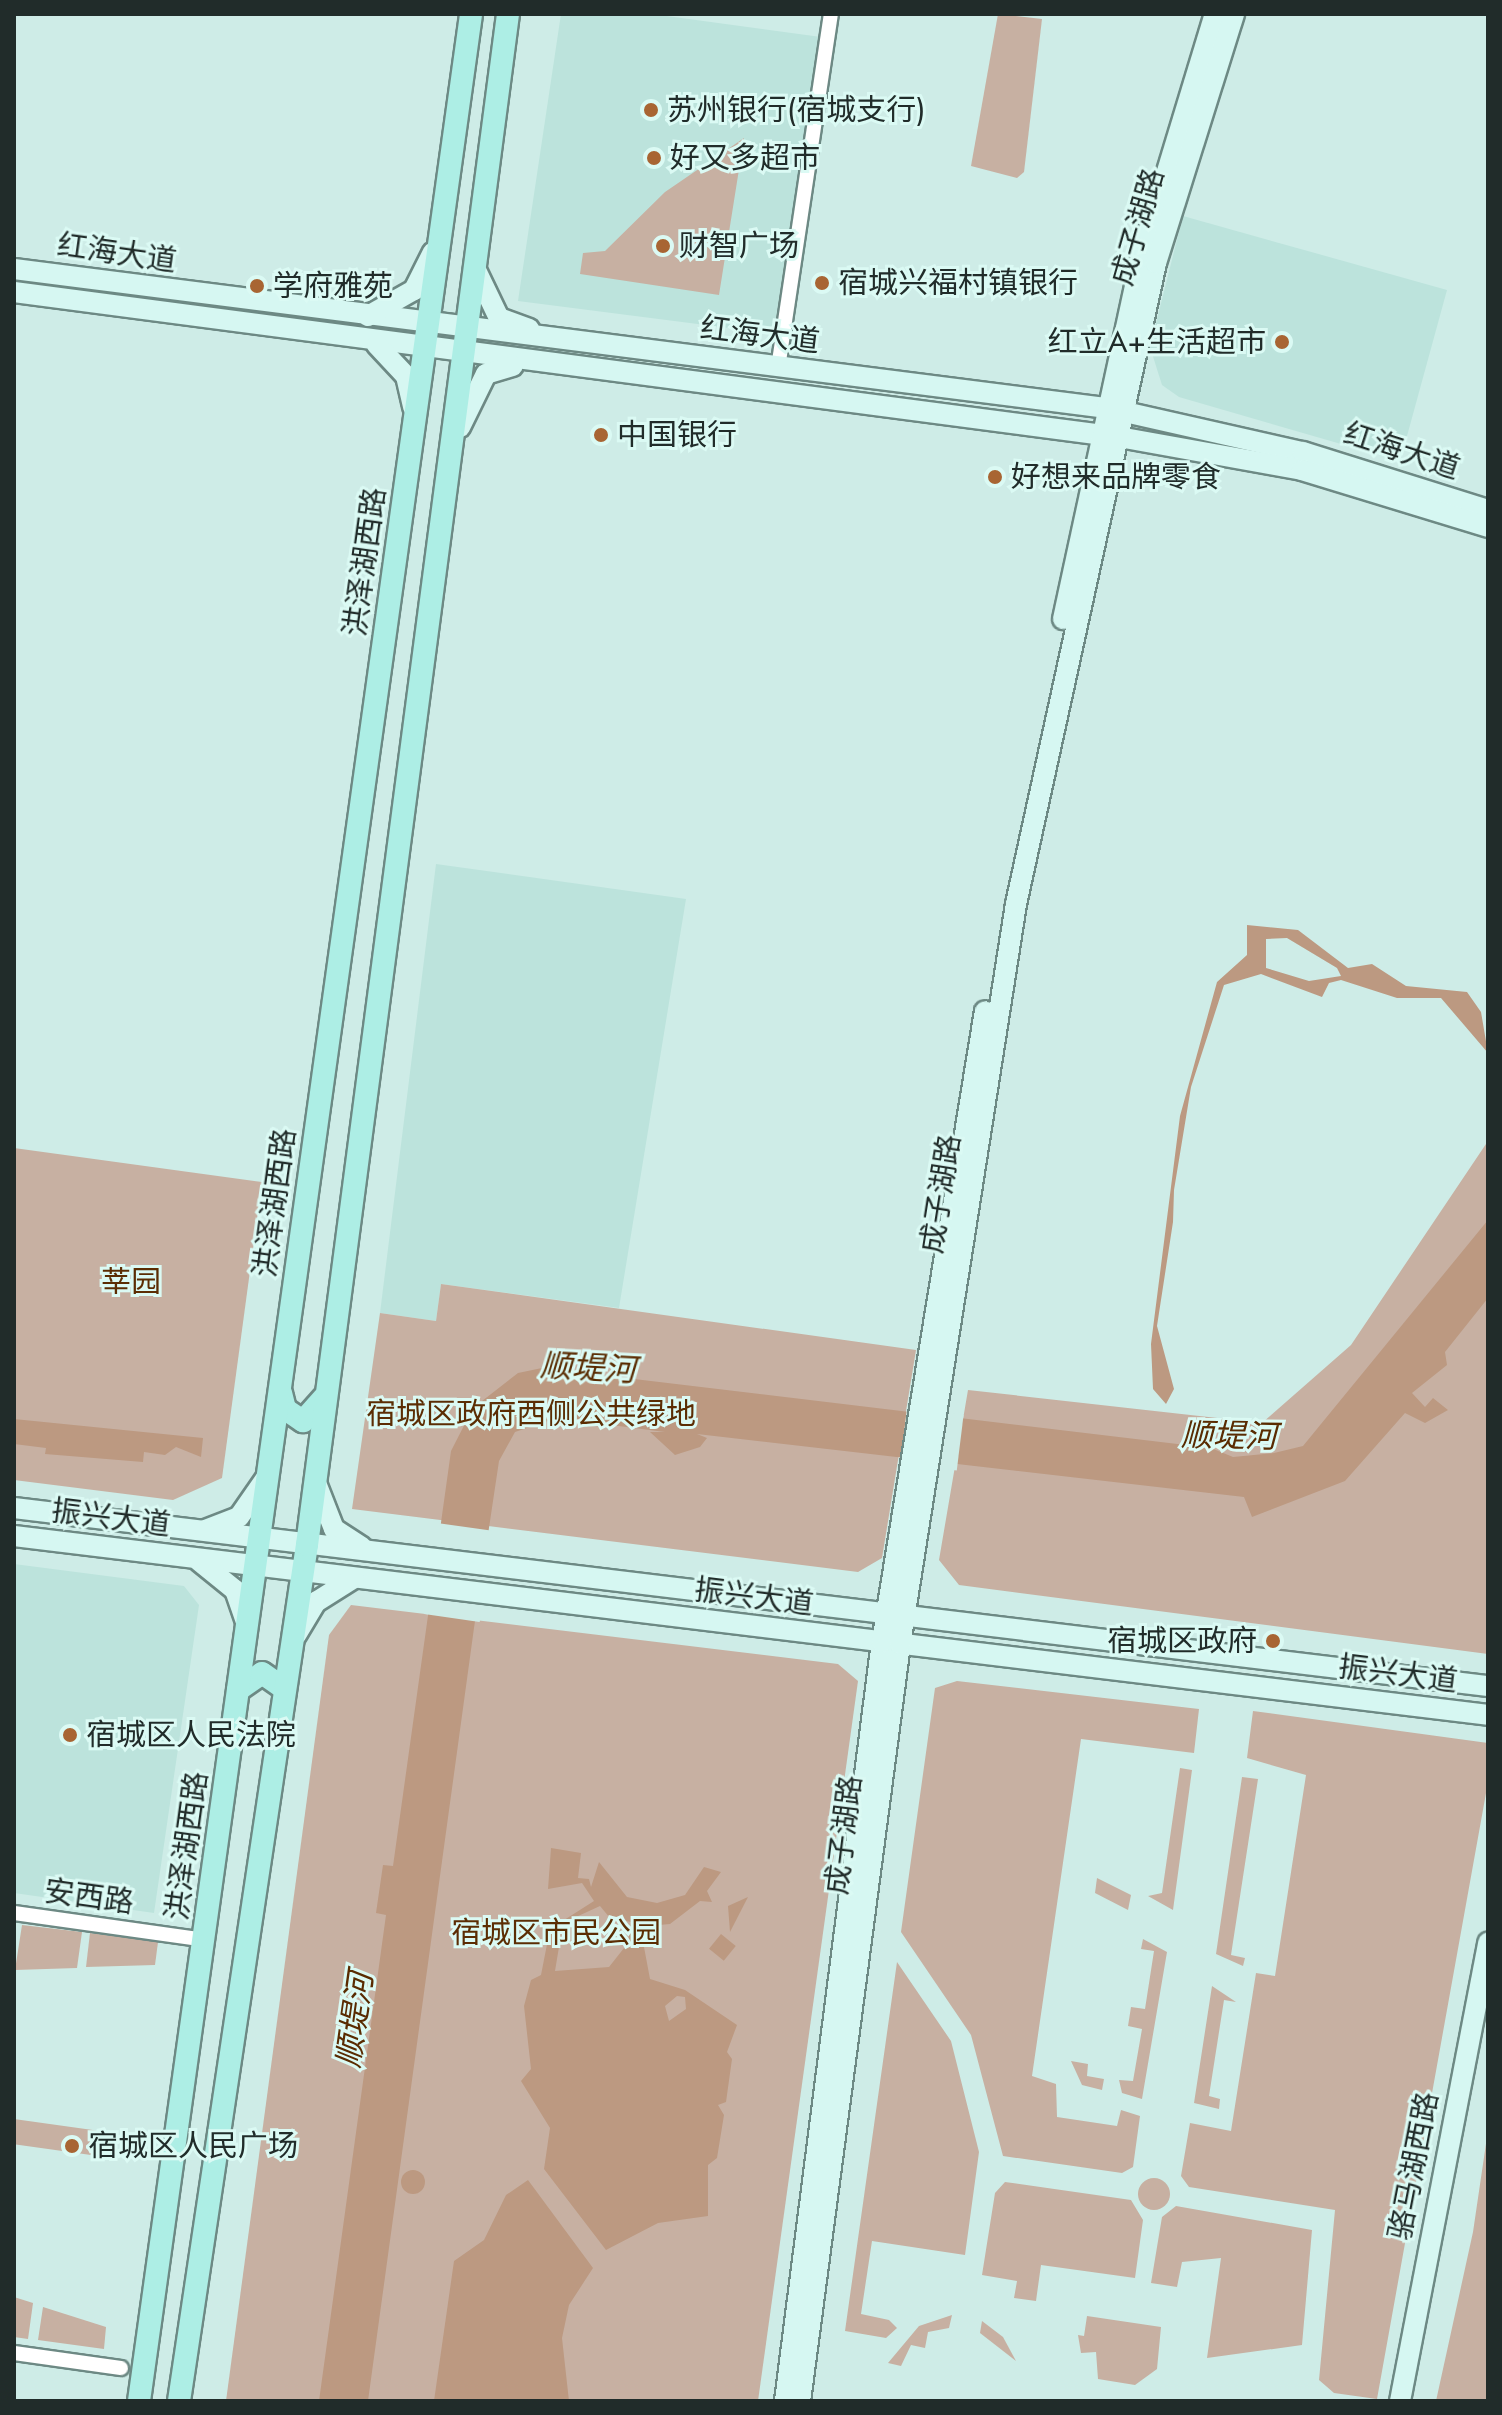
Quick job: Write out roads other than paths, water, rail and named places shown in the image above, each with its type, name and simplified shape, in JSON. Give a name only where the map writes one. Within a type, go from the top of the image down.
[{"type":"main road","name":"洪泽湖西路","points":[[139,2401],[471,14]]},
{"type":"main road","points":[[179,2401],[316,1480],[508,14]]},
{"type":"main road","name":"成子湖路","points":[[1116,410],[1141,257],[1215,14]]},
{"type":"main road","name":"成子湖路","points":[[785,2401],[895,1615],[1016,904],[1116,410],[1156,263],[1234,14]]},
{"type":"main road","points":[[445,204],[463,220],[482,211]]},
{"type":"main road","points":[[367,316],[414,290],[442,230]]},
{"type":"main road","points":[[475,268],[499,318],[571,342]]},
{"type":"main road","name":"红海大道","points":[[14,269],[467,330],[1116,410],[1303,452],[1488,510]]},
{"type":"main road","name":"红海大道","points":[[14,292],[464,356],[1110,436],[1302,470],[1488,527]]},
{"type":"main road","points":[[373,343],[406,376],[415,421]]},
{"type":"main road","points":[[450,457],[486,374],[527,364]]},
{"type":"main road","points":[[410,461],[434,454],[450,457]]},
{"type":"main road","points":[[280,1388],[285,1409],[303,1421],[319,1411],[327,1392]]},
{"type":"main road","points":[[199,1532],[239,1517],[268,1475]]},
{"type":"main road","points":[[316,1480],[334,1529],[383,1554],[390,1583]]},
{"type":"main road","name":"振兴大道","points":[[14,1508],[1488,1686]]},
{"type":"main road","points":[[149,1553],[158,1541],[153,1526]]},
{"type":"main road","name":"振兴大道","points":[[14,1536],[1488,1715]]},
{"type":"main road","points":[[195,1559],[235,1590],[247,1624]]},
{"type":"main road","points":[[292,1642],[316,1602],[354,1578]]},
{"type":"main road","name":"成子湖路","points":[[800,2401],[891,1643]]},
{"type":"main road","points":[[238,1690],[262,1673],[285,1689]]},
{"type":"main road","name":"骆马湖西路","points":[[1400,2401],[1488,1942]]},
{"type":"street","points":[[778,368],[831,14]]},
{"type":"street","name":"安西路","points":[[14,1913],[205,1940]]},
{"type":"street","points":[[14,2353],[121,2368]]},
{"type":"place","name":"苏州银行(宿城支行)","points":[[651,110]]},
{"type":"place","name":"好又多超市","points":[[654,158]]},
{"type":"place","name":"财智广场","points":[[663,246]]},
{"type":"place","name":"宿城兴福村镇银行","points":[[822,283]]},
{"type":"place","name":"学府雅苑","points":[[257,286]]},
{"type":"place","name":"红立A+生活超市","points":[[1282,342]]},
{"type":"place","name":"中国银行","points":[[601,435]]},
{"type":"place","name":"好想来品牌零食","points":[[995,477]]},
{"type":"place","name":"宿城区政府","points":[[1273,1641]]},
{"type":"place","name":"宿城区人民法院","points":[[70,1735]]},
{"type":"place","name":"宿城区人民广场","points":[[72,2146]]},
{"type":"park label","name":"莘园","points":[[131,1282]]},
{"type":"park label","name":"宿城区政府西侧公共绿地","points":[[531,1414]]},
{"type":"park label","name":"宿城区市民公园","points":[[556,1933]]},
{"type":"water label","name":"顺堤河","points":[[588,1368]]},
{"type":"water label","name":"顺堤河","points":[[1229,1436]]},
{"type":"water label","name":"顺堤河","points":[[355,2020]]}]
